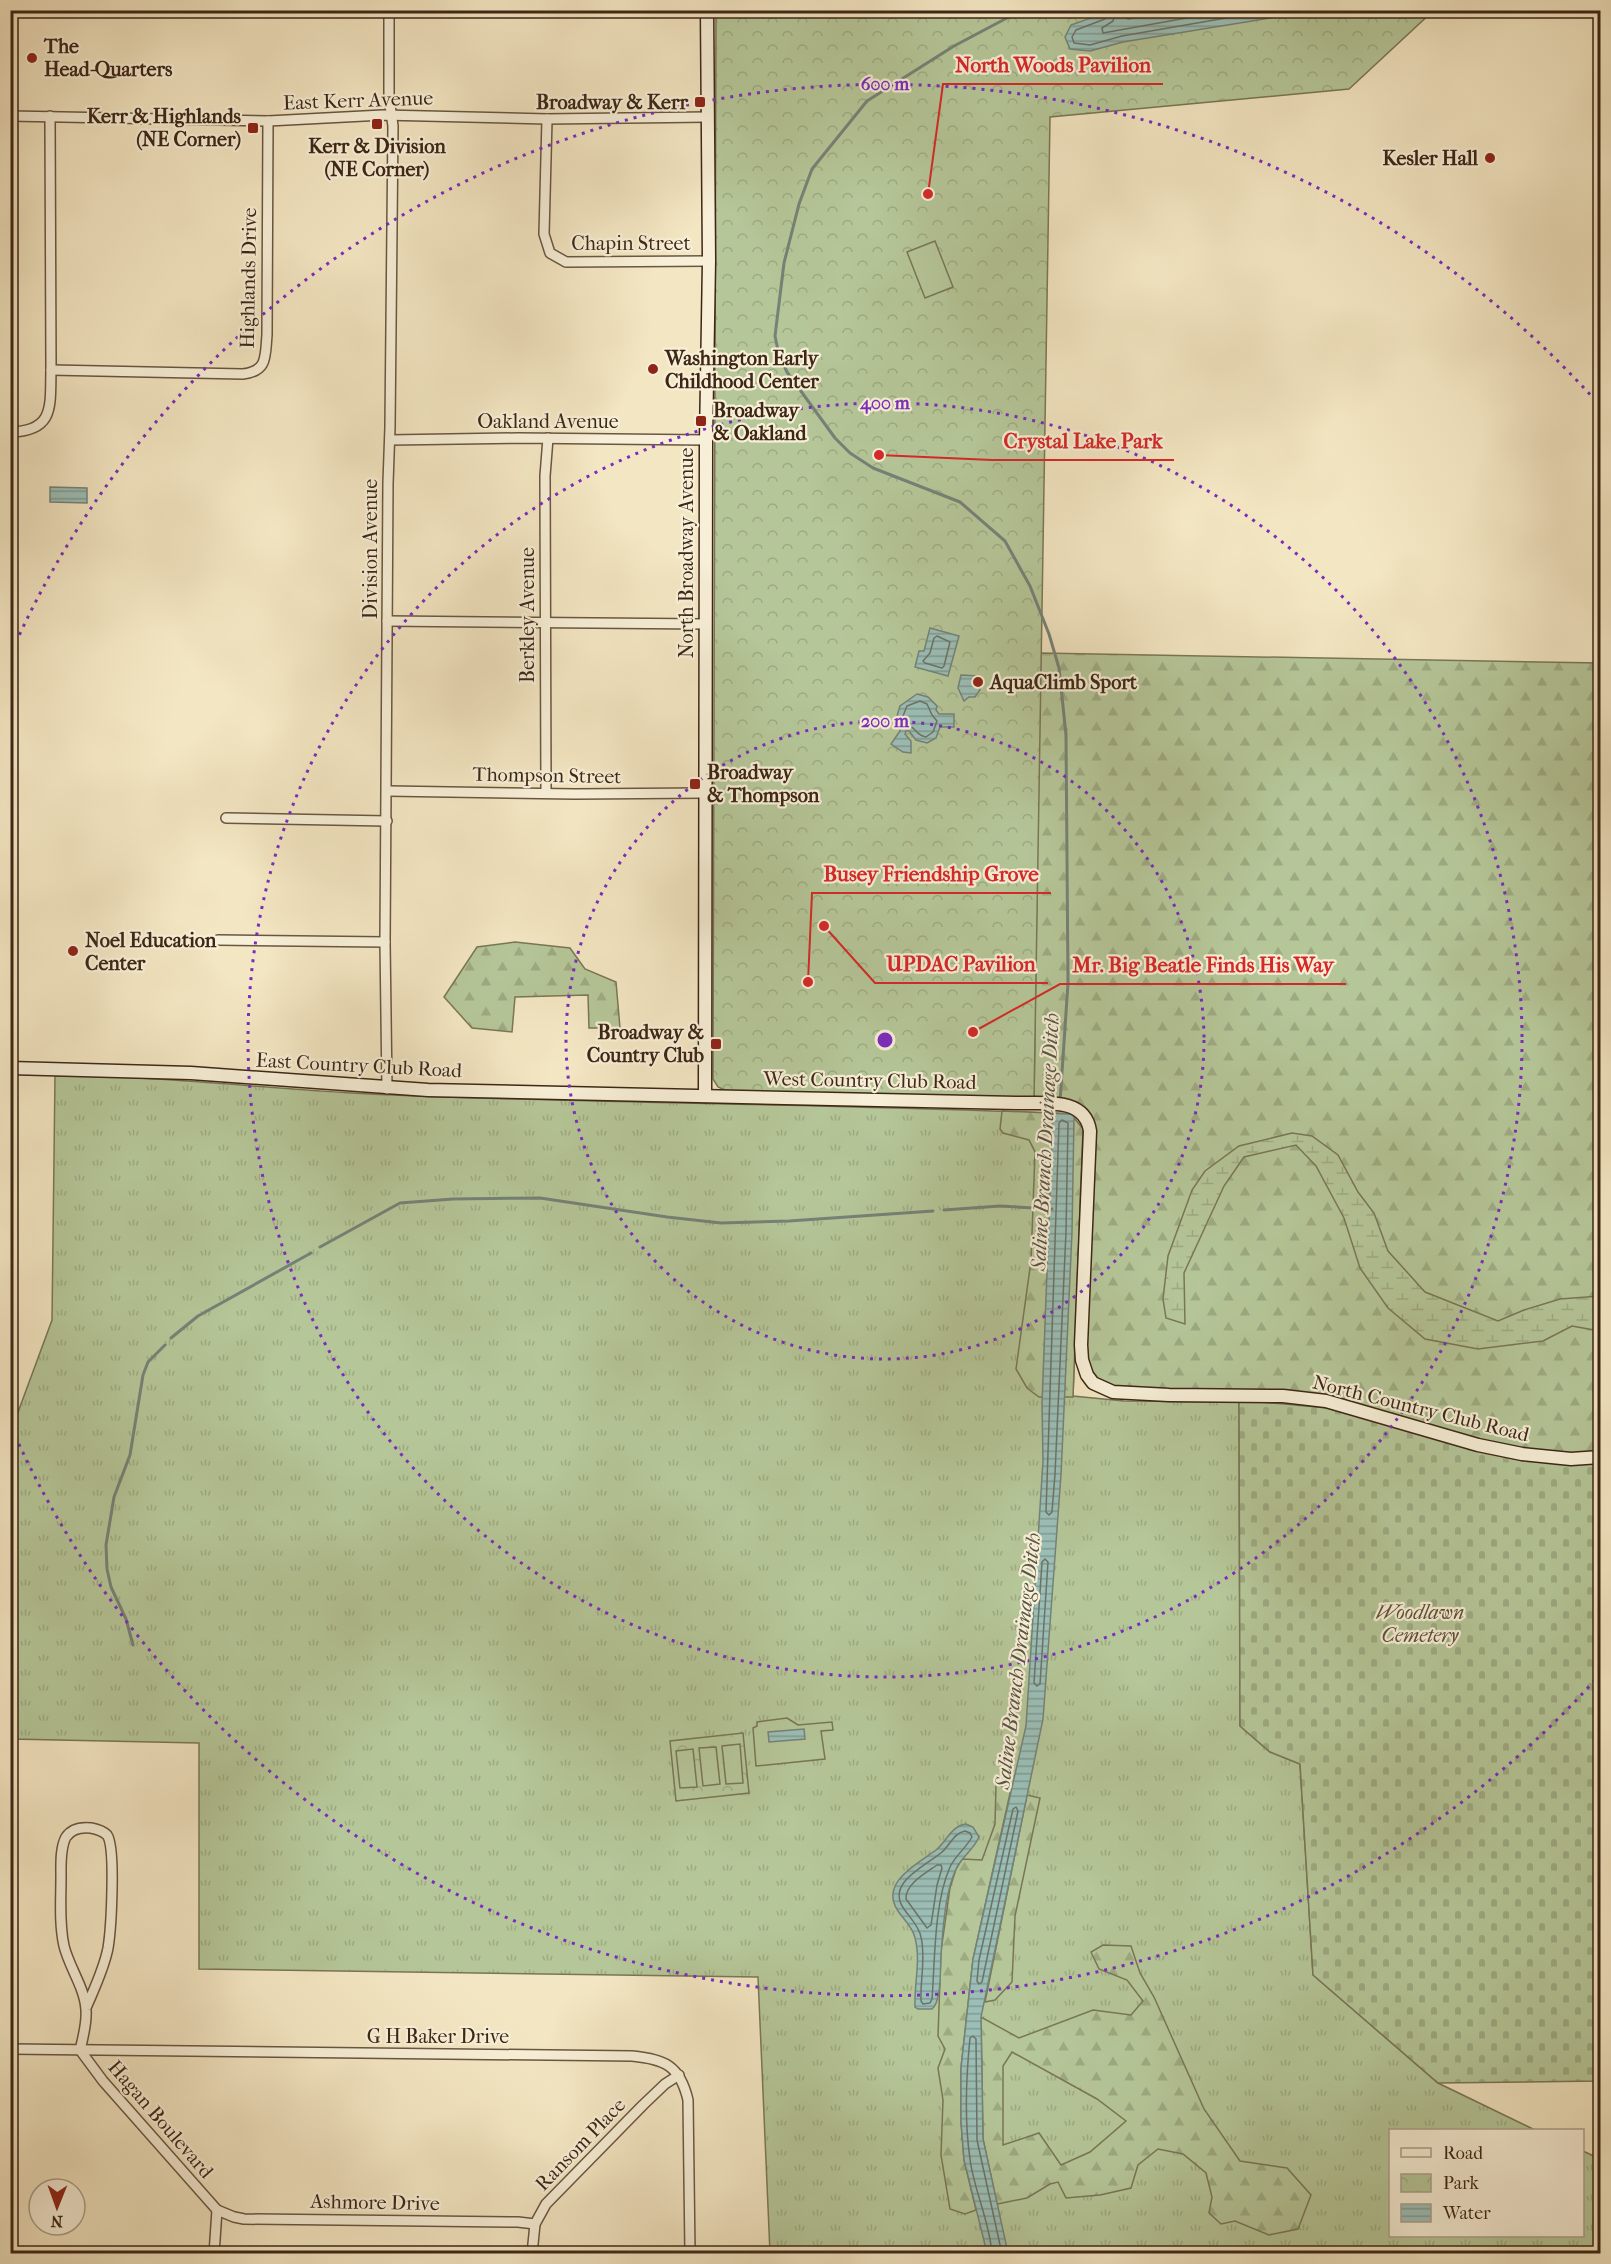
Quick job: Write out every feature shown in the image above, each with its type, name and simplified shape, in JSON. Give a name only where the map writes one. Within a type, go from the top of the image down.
[{"type":"street","name":"Division Avenue","points":[[387,1089],[387,621],[392,115],[388,10]]},
{"type":"street","name":"North Broadway Avenue","points":[[705,1096],[706,440],[709,261],[707,10]]},
{"type":"street","name":"East Kerr Avenue","points":[[10,116],[268,121],[392,115],[547,118],[707,117]]},
{"type":"street","points":[[10,432],[26,432],[35,429],[42,424],[48,412],[51,370],[50,116]]},
{"type":"street","name":"Chapin Street","points":[[547,118],[544,234],[547,246],[554,256],[575,263],[709,261]]},
{"type":"street","name":"Highlands Drive","points":[[51,370],[243,374],[253,373],[258,369],[265,359],[267,335],[268,121]]},
{"type":"street","name":"Oakland Avenue","points":[[390,440],[548,438],[706,440]]},
{"type":"street","name":"Berkley Avenue","points":[[546,793],[545,476],[548,438]]},
{"type":"street","points":[[387,621],[706,624]]},
{"type":"street","name":"Thompson Street","points":[[388,791],[705,793]]},
{"type":"street","points":[[226,818],[387,821]]},
{"type":"street","points":[[218,940],[386,942]]},
{"type":"street","name":"East Country Club Road","points":[[10,1068],[191,1073],[387,1089],[705,1096]]},
{"type":"street","name":"West Country Club Road","points":[[705,1096],[1034,1104]]},
{"type":"street","name":"North Country Club Road","points":[[1034,1104],[1058,1105],[1080,1110],[1088,1121],[1090,1131],[1081,1345],[1083,1365],[1093,1383],[1113,1392],[1132,1394],[1242,1394],[1326,1401],[1478,1445],[1522,1454],[1571,1459],[1600,1457]]},
{"type":"street","points":[[80,2050],[85,2028],[86,2008],[108,1948],[111,1868],[111,1847],[108,1837],[95,1828],[84,1827],[71,1832],[63,1846],[61,1927],[64,1946],[86,2008]]},
{"type":"street","name":"G H Baker Drive","points":[[10,2049],[632,2056],[659,2060],[679,2075]]},
{"type":"street","name":"Hagan Boulevard","points":[[80,2050],[102,2081],[217,2210]]},
{"type":"street","points":[[679,2075],[685,2085],[689,2118],[690,2253]]},
{"type":"street","name":"Ransom Place","points":[[532,2253],[535,2224],[546,2204],[564,2183],[665,2084],[679,2075]]},
{"type":"street","points":[[214,2253],[217,2210]]},
{"type":"street","name":"Ashmore Drive","points":[[217,2210],[244,2219],[535,2224]]},
{"type":"green space","points":[[716,11],[1433,11],[1349,89],[1050,117],[1034,1100],[729,1092],[718,1087],[713,1079]]},
{"type":"green space","points":[[935,241],[953,287],[925,298],[907,252]]},
{"type":"green space","points":[[1040,653],[1600,663],[1600,1457],[1550,1458],[1326,1401],[1132,1394],[1087,1375],[1084,1114],[1034,1104]]},
{"type":"green space","points":[[515,942],[570,948],[585,969],[616,982],[620,1028],[589,1028],[588,995],[515,997],[512,1032],[472,1028],[444,997],[477,947]]},
{"type":"green space","points":[[55,1076],[139,1078],[392,1095],[1071,1114],[1083,1129],[1073,1396],[1124,1401],[1239,1402],[1240,1726],[1270,1752],[1300,1764],[1313,1975],[1438,2083],[1533,2129],[1389,2129],[1389,2237],[1584,2237],[1584,2151],[1600,2159],[1600,2253],[770,2253],[758,1977],[199,1969],[199,1743],[11,1739],[10,1434],[52,1320]]},
{"type":"green space","points":[[1002,1111],[1071,1114],[1083,1129],[1073,1397],[1039,1397],[1027,1388],[1016,1369],[1031,1261],[1035,1152],[1029,1140],[1003,1133],[1000,1129]]},
{"type":"green space","points":[[1292,1133],[1312,1136],[1338,1155],[1358,1192],[1374,1213],[1388,1251],[1425,1292],[1498,1321],[1560,1299],[1600,1296],[1600,1331],[1572,1326],[1543,1341],[1478,1349],[1425,1339],[1388,1308],[1360,1268],[1344,1218],[1316,1166],[1296,1145],[1244,1157],[1224,1186],[1184,1273],[1185,1324],[1166,1318],[1163,1299],[1168,1256],[1192,1190],[1205,1171],[1239,1146]]},
{"type":"green space","name":"Woodlawn Cemetery","points":[[1239,1402],[1328,1408],[1514,1459],[1577,1464],[1600,1463],[1600,2081],[1438,2083],[1313,1975],[1300,1764],[1270,1752],[1240,1726]]},
{"type":"green space","points":[[787,1718],[798,1725],[832,1722],[833,1730],[821,1731],[825,1759],[756,1766],[753,1728],[757,1726],[757,1722]]},
{"type":"green space","points":[[743,1733],[749,1793],[676,1801],[670,1741]]},
{"type":"green space","points":[[740,1744],[743,1783],[726,1784],[722,1746]]},
{"type":"green space","points":[[716,1747],[720,1784],[703,1786],[699,1748]]},
{"type":"green space","points":[[693,1749],[697,1787],[680,1788],[676,1751]]},
{"type":"green space","points":[[996,1785],[1011,1789],[973,1959],[961,2068],[964,2160],[976,2210],[965,2214],[950,2209],[941,2155],[943,2100],[938,2068],[945,2049],[938,2036],[941,1951],[950,1888],[956,1869],[962,1859],[982,1860],[995,1824]]},
{"type":"green space","points":[[1027,1795],[1040,1798],[1015,1916],[1012,1982],[995,2000],[985,2002]]},
{"type":"green space","points":[[1103,1945],[1131,1946],[1140,1973],[1154,1997],[1204,2109],[1240,2161],[1287,2168],[1311,2195],[1298,2229],[1269,2235],[1235,2221],[1221,2224],[1209,2213],[1212,2197],[1206,2173],[1183,2154],[1158,2149],[1138,2165],[1131,2188],[1100,2195],[1066,2198],[1058,2182],[1050,2184],[1027,2198],[997,2204],[983,2139],[981,2017],[1019,2038],[1093,2010],[1131,2015],[1143,2001],[1127,1980],[1099,1969],[1091,1952]],"holes":[[[1012,2052],[1097,2099],[1126,2121],[1090,2152],[1061,2165],[1039,2133],[1003,2145],[1003,2066]]]},
{"type":"water","points":[[1110,11],[1313,11],[1123,42],[1090,51],[1070,49],[1065,37],[1071,25]]},
{"type":"water","points":[[50,487],[87,488],[87,503],[50,502]]},
{"type":"water","points":[[930,628],[959,636],[948,676],[915,667],[919,651],[924,651]]},
{"type":"water","points":[[961,675],[978,676],[977,683],[980,690],[975,697],[969,697],[964,701],[958,688]]},
{"type":"water","points":[[917,694],[928,697],[937,706],[936,710],[939,714],[954,714],[954,727],[940,727],[936,738],[927,743],[916,740],[909,731],[906,731],[905,734],[911,741],[911,753],[903,752],[891,744],[900,731],[897,716],[900,706]]},
{"type":"water","points":[[1053,1113],[1071,1114],[1074,1117],[1072,1232],[1061,1475],[1043,1719],[981,2017],[983,2139],[1008,2253],[987,2253],[964,2160],[961,2068],[973,1959],[1026,1726],[1043,1461],[1042,1404]]},
{"type":"water","points":[[804,1729],[805,1739],[769,1742],[768,1732]]},
{"type":"water","points":[[966,1824],[973,1827],[979,1837],[957,1867],[947,1898],[937,1999],[932,2009],[918,2009],[915,2007],[917,1946],[914,1934],[893,1901],[893,1892],[903,1875],[936,1850],[953,1831]]},
{"type":"waterway","name":"Saline Branch Drainage Ditch","points":[[1022,10],[954,46],[867,101],[812,169],[799,204],[784,263],[775,336],[779,355],[787,372],[835,438],[850,453],[873,468],[960,502],[1005,541],[1030,586],[1049,634],[1059,668],[1066,735],[1068,983],[1060,1102]]},
{"type":"waterway","points":[[320,1247],[400,1203],[453,1199],[540,1198],[721,1223],[789,1221],[933,1211]]},
{"type":"waterway","points":[[944,1210],[1000,1206],[1052,1209]]},
{"type":"waterway","points":[[171,1338],[198,1316],[311,1253]]},
{"type":"waterway","points":[[133,1645],[126,1619],[111,1587],[107,1569],[106,1545],[114,1497],[130,1455],[143,1375],[148,1362],[165,1345]]},
{"type":"place","name":"The Head-Quarters","points":[[32,58]]},
{"type":"place","name":"Broadway & Kerr","points":[[700,102]]},
{"type":"place","name":"Kerr & Division (NE Corner)","points":[[377,124]]},
{"type":"place","name":"Kerr & Highlands (NE Corner)","points":[[253,128]]},
{"type":"place","name":"Kesler Hall","points":[[1490,158]]},
{"type":"place","name":"North Woods Pavilion","points":[[928,194]]},
{"type":"place","name":"Washington Early Childhood Center","points":[[653,369]]},
{"type":"place","name":"Broadway & Oakland","points":[[701,421]]},
{"type":"place","name":"Crystal Lake Park","points":[[879,455]]},
{"type":"place","name":"AquaClimb Sport","points":[[978,682]]},
{"type":"place","name":"Broadway & Thompson","points":[[695,784]]},
{"type":"place","name":"UPDAC Pavilion","points":[[824,926]]},
{"type":"place","name":"Noel Education Center","points":[[73,951]]},
{"type":"place","name":"Busey Friendship Grove","points":[[808,982]]},
{"type":"place","name":"Mr. Big Beatle Finds His Way","points":[[973,1032]]},
{"type":"place","name":"Broadway & Country Club","points":[[716,1044]]}]
